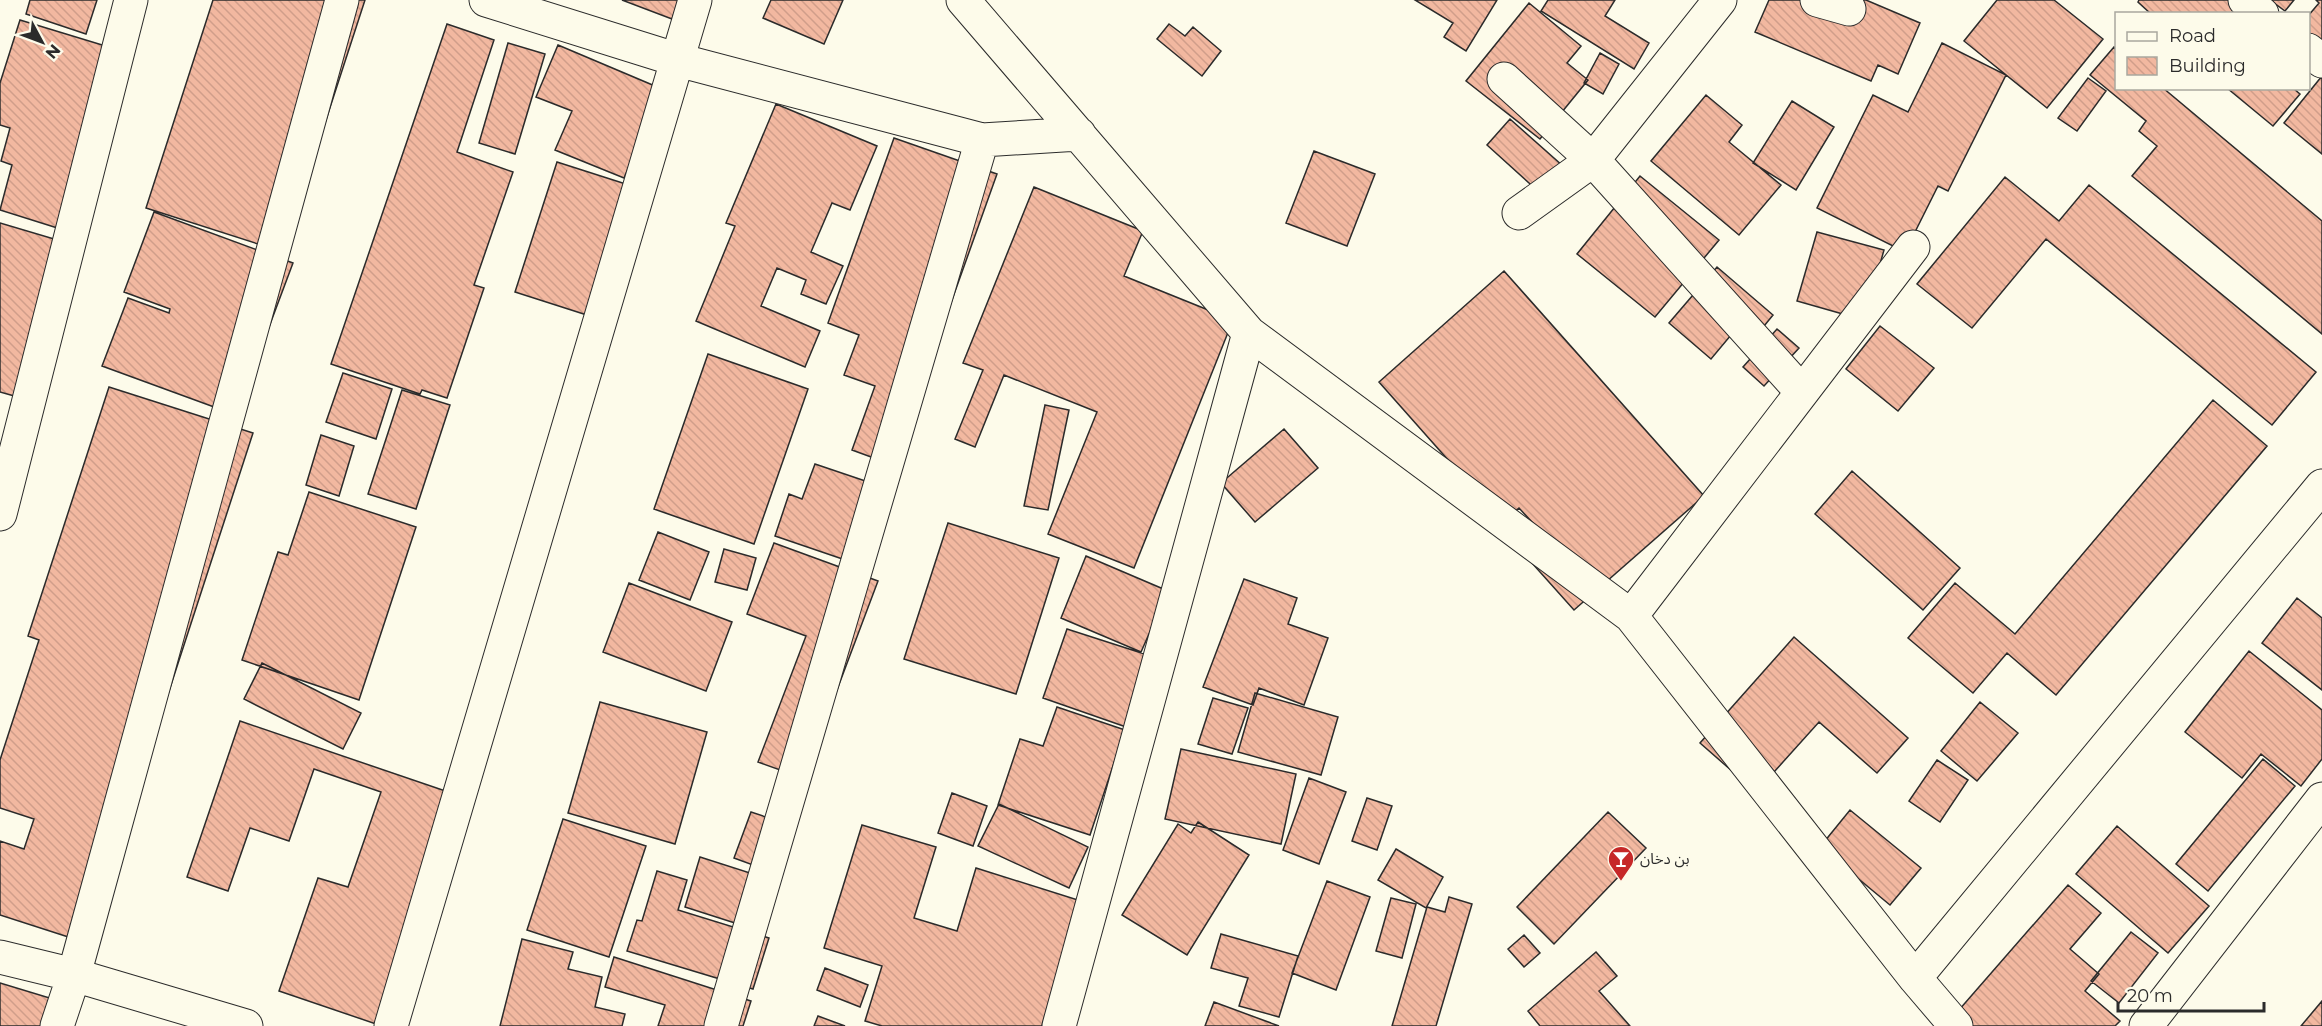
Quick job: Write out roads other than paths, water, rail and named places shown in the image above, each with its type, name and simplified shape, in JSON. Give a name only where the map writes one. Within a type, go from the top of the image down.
[{"type":"street","points":[[0,514],[131,0]]},
{"type":"street","points":[[57,1026],[74,975],[342,0]]},
{"type":"street","points":[[486,0],[678,60],[982,140],[1079,134]]},
{"type":"street","points":[[391,1026],[695,0]]},
{"type":"street","points":[[963,0],[1249,333],[1631,616],[1915,978],[1956,1026]]},
{"type":"street","points":[[1519,213],[1593,160],[1719,0]]},
{"type":"street","points":[[1817,0],[1849,9]]},
{"type":"street","points":[[2246,0],[2260,12]]},
{"type":"street","points":[[2310,52],[2322,61]]},
{"type":"street","points":[[1504,79],[1593,160],[1802,392]]},
{"type":"street","points":[[721,1026],[982,140]]},
{"type":"street","points":[[1631,616],[1913,247]]},
{"type":"street","points":[[1059,1026],[1249,333]]},
{"type":"street","points":[[1915,978],[2322,486]]},
{"type":"street","points":[[2146,1026],[2322,799]]},
{"type":"street","points":[[0,957],[74,975],[246,1026]]},
{"type":"place","name":"بن دخان","points":[[1621,882]]}]
